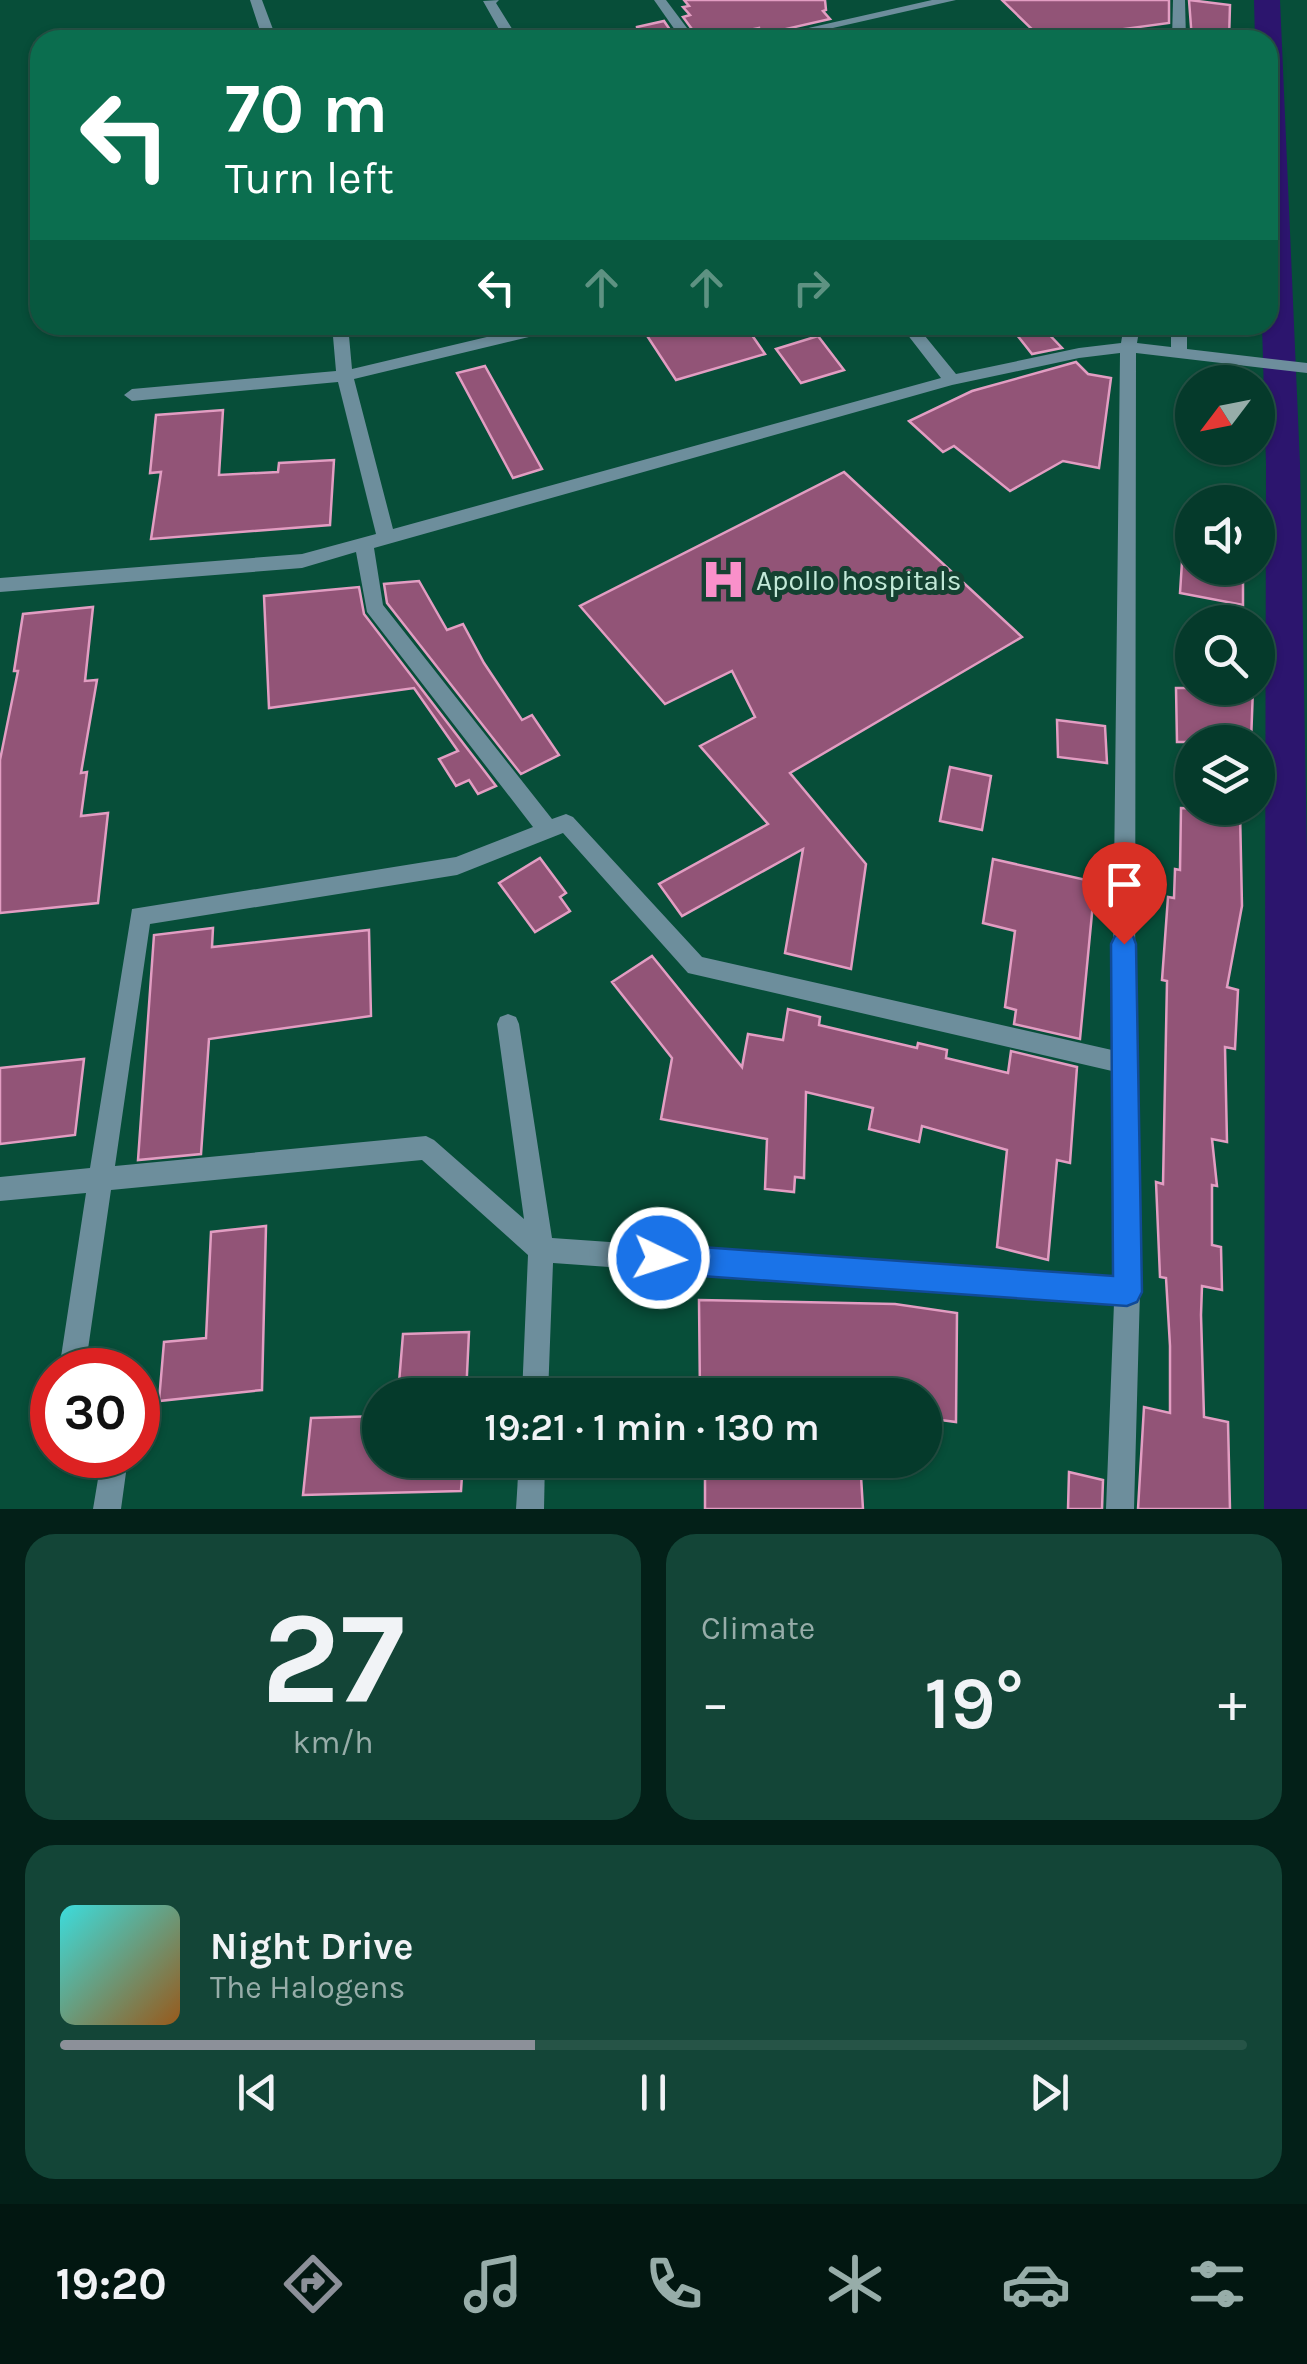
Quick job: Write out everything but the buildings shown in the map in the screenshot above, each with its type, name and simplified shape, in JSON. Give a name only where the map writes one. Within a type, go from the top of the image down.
[{"type":"street","points":[[256,0],[266,30]]},
{"type":"street","points":[[493,0],[488,1],[506,30]]},
{"type":"street","points":[[660,0],[682,30]]},
{"type":"street","points":[[809,30],[950,0]]},
{"type":"street","points":[[1179,0],[1179,30]]},
{"type":"street","points":[[341,335],[345,376],[386,538]]},
{"type":"street","points":[[132,395],[345,376],[516,335]]},
{"type":"street","points":[[916,335],[952,380]]},
{"type":"street","points":[[1179,335],[1179,351]]},
{"type":"street","points":[[1120,1509],[1127,1292],[1123,1063],[1130,336]]},
{"type":"street","points":[[0,585],[302,562],[952,380],[1080,353],[1130,336],[1179,351],[1307,368]]},
{"type":"street","points":[[364,544],[374,607],[548,830]]},
{"type":"street","points":[[75,1348],[140,916],[456,866],[566,824],[696,966],[1123,1063]]},
{"type":"street","points":[[508,1024],[542,1250],[536,1378]]},
{"type":"street","points":[[0,1189],[426,1148],[542,1250],[1127,1292]]},
{"type":"street","points":[[107,1509],[112,1478]]},
{"type":"street","points":[[530,1509],[531,1478]]},
{"type":"waterway","points":[[1267,0],[1268,30]]},
{"type":"waterway","points":[[1278,319],[1283,464],[1291,1509]]},
{"type":"place","name":"Apollo hospitals","points":[[723,580]]},
{"type":"route","points":[[659,1258],[1127,1292],[1124,944]]}]
